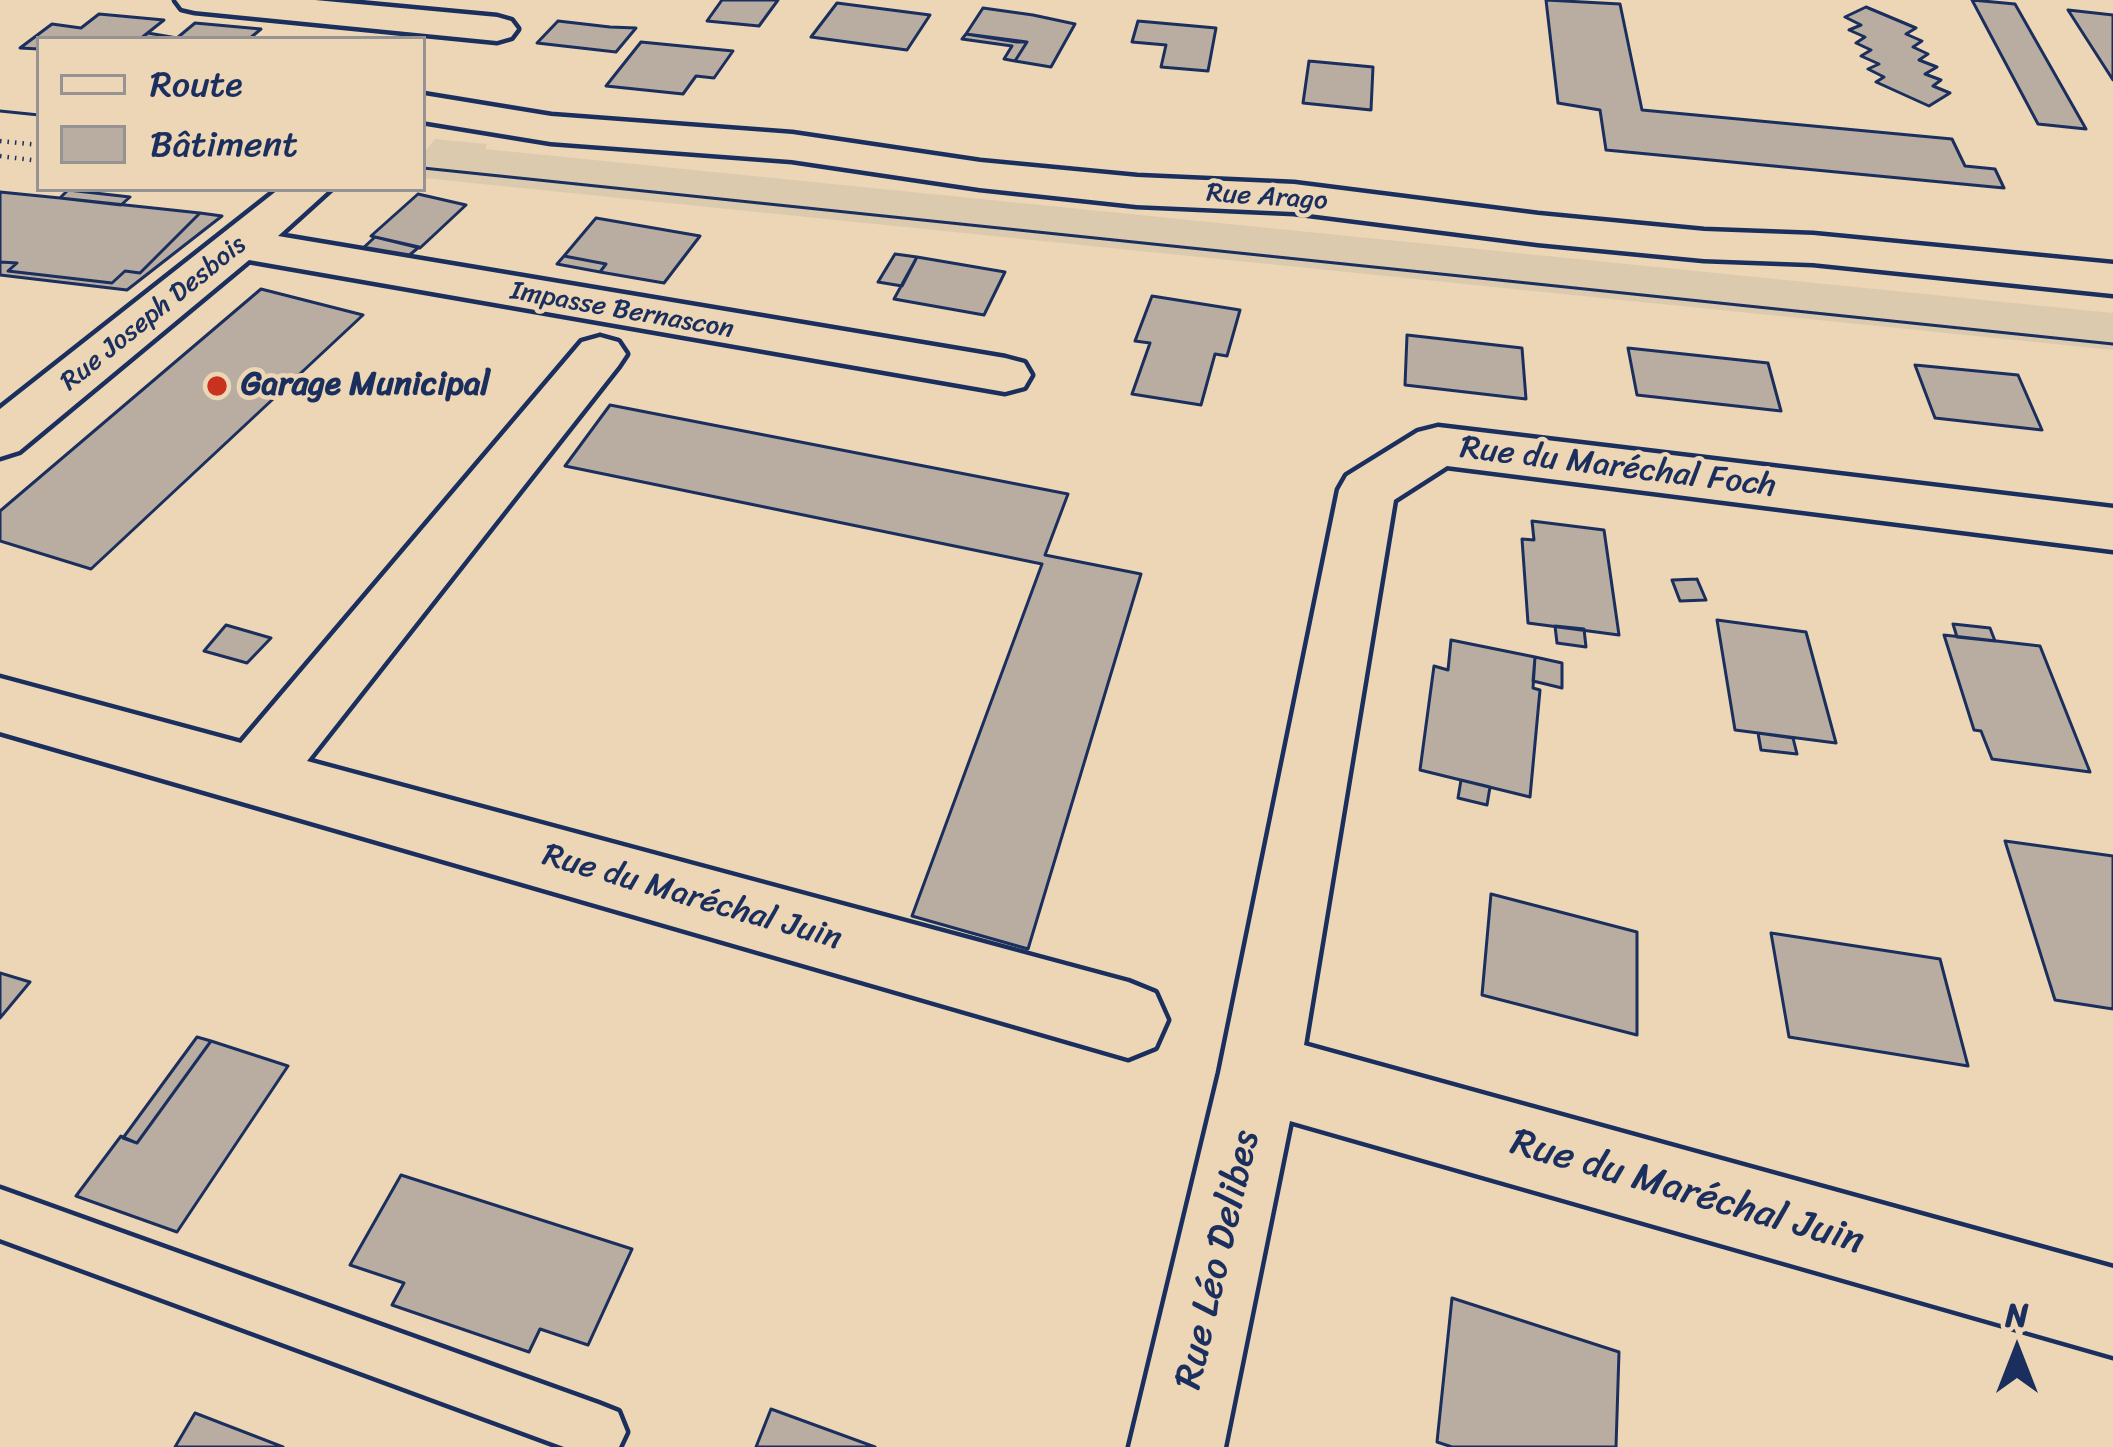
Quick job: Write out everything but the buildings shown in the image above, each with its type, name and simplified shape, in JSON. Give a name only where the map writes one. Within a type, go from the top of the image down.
[{"type":"street","points":[[196,0],[497,29]]},
{"type":"street","points":[[434,85],[530,0]]},
{"type":"street","name":"Rue Arago","points":[[434,85],[551,129],[770,144],[1115,188],[1315,200],[1562,232],[1813,249],[2113,279]]},
{"type":"street","name":"Rue Joseph Desbois","points":[[0,438],[303,192]]},
{"type":"street","name":"Impasse Bernascon","points":[[240,244],[1005,376]]},
{"type":"street","points":[[255,776],[600,354]]},
{"type":"street","name":"Rue du Maréchal Foch","points":[[1261,1073],[1366,490],[1438,446],[2113,529]]},
{"type":"street","name":"Rue du Maréchal Juin","points":[[0,705],[1128,1020]]},
{"type":"street","name":"Rue du Maréchal Juin","points":[[1261,1073],[2113,1312]]},
{"type":"street","name":"Rue Léo Delibes","points":[[1178,1447],[1261,1073]]},
{"type":"lane","points":[[0,1214],[598,1432]]},
{"type":"path","points":[[0,141],[36,145]]},
{"type":"path","points":[[0,157],[36,160]]},
{"type":"shaded area","points":[[435,139],[487,144],[485,149],[2113,313],[2113,350],[426,178],[426,150]]},
{"type":"tram line","points":[[0,111],[36,115]]},
{"type":"tram line","points":[[426,168],[2113,344]]},
{"type":"place","name":"Garage Municipal","points":[[217,386]]}]
